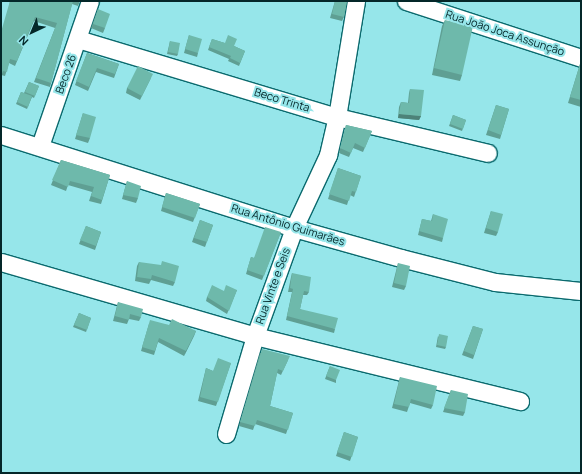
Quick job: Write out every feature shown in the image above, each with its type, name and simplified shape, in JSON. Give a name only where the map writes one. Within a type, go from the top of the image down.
[{"type":"street","name":"Beco 26","points":[[40,146],[90,1]]},
{"type":"street","name":"Rua Vinte e Seis","points":[[226,434],[255,336],[294,228],[328,155],[337,117],[356,1]]},
{"type":"street","name":"Rua João Joca Assunção","points":[[406,1],[581,58]]},
{"type":"street","name":"Beco Trinta","points":[[78,39],[337,117],[488,153]]},
{"type":"street","name":"Rua Antônio Guimarães","points":[[1,135],[40,146],[294,228],[495,282],[581,291]]},
{"type":"street","points":[[1,262],[255,336],[520,401]]},
{"type":"building","points":[[10,1],[73,1],[51,83],[36,78],[57,23],[35,17],[17,61],[10,59],[7,72],[3,71],[1,76],[1,32]]},
{"type":"building","points":[[335,1],[347,1],[344,17],[332,14]]},
{"type":"building","points":[[98,9],[110,14],[105,28],[93,24]]},
{"type":"building","points":[[445,20],[473,26],[462,75],[434,68]]},
{"type":"building","points":[[189,35],[202,39],[198,53],[185,49]]},
{"type":"building","points":[[228,35],[237,39],[234,46],[245,51],[240,63],[230,58],[231,56],[209,47],[212,39],[225,43]]},
{"type":"building","points":[[170,41],[180,43],[178,54],[168,52]]},
{"type":"building","points":[[87,53],[119,64],[115,74],[97,68],[89,87],[76,81]]},
{"type":"building","points":[[581,64],[581,100],[570,97]]},
{"type":"building","points":[[138,66],[153,74],[142,96],[127,88]]},
{"type":"building","points":[[29,82],[39,86],[35,96],[25,92]]},
{"type":"building","points":[[410,89],[424,90],[421,116],[399,114],[401,102],[409,103]]},
{"type":"building","points":[[21,92],[32,96],[28,107],[17,102]]},
{"type":"building","points":[[496,105],[509,109],[501,135],[488,130]]},
{"type":"building","points":[[83,113],[96,117],[90,138],[76,135]]},
{"type":"building","points":[[453,115],[466,120],[463,129],[450,124]]},
{"type":"building","points":[[346,125],[372,131],[365,148],[355,143],[351,153],[340,148]]},
{"type":"building","points":[[61,160],[110,175],[102,200],[91,196],[94,187],[70,181],[68,187],[52,180]]},
{"type":"building","points":[[338,168],[361,176],[356,192],[352,191],[349,201],[329,194]]},
{"type":"building","points":[[127,181],[141,186],[138,198],[123,195]]},
{"type":"building","points":[[166,193],[200,204],[195,218],[162,207]]},
{"type":"building","points":[[491,211],[503,214],[498,232],[486,228]]},
{"type":"building","points":[[433,214],[448,219],[443,238],[419,231],[422,219],[432,221]]},
{"type":"building","points":[[200,220],[213,225],[207,242],[194,238]]},
{"type":"building","points":[[86,226],[101,232],[96,246],[80,240]]},
{"type":"building","points":[[265,227],[281,232],[264,276],[247,270],[251,257],[254,258]]},
{"type":"building","points":[[162,261],[179,266],[175,282],[152,275],[151,279],[137,277],[139,262],[161,265]]},
{"type":"building","points":[[398,263],[410,266],[406,286],[394,283]]},
{"type":"building","points":[[292,273],[311,277],[309,292],[304,291],[300,309],[338,318],[335,329],[287,316],[293,289],[290,288]]},
{"type":"building","points":[[212,285],[224,291],[226,285],[237,290],[229,311],[207,297]]},
{"type":"building","points":[[118,302],[143,309],[141,317],[130,314],[129,320],[115,316]]},
{"type":"building","points":[[79,313],[91,318],[87,330],[74,325]]},
{"type":"building","points":[[172,319],[196,331],[186,351],[159,338],[155,351],[142,347],[150,320],[169,325]]},
{"type":"building","points":[[473,326],[483,329],[474,355],[464,351]]},
{"type":"building","points":[[439,334],[448,336],[446,347],[437,345]]},
{"type":"building","points":[[262,349],[290,356],[283,371],[278,369],[270,406],[293,413],[288,430],[257,420],[255,426],[240,422]]},
{"type":"building","points":[[218,358],[231,363],[218,402],[200,397],[206,368],[213,371]]},
{"type":"building","points":[[330,366],[340,370],[336,380],[326,376]]},
{"type":"building","points":[[400,377],[437,386],[433,405],[411,399],[409,407],[394,404]]},
{"type":"building","points":[[451,390],[468,394],[465,412],[444,408]]},
{"type":"building","points":[[344,432],[358,437],[352,457],[337,452]]}]
